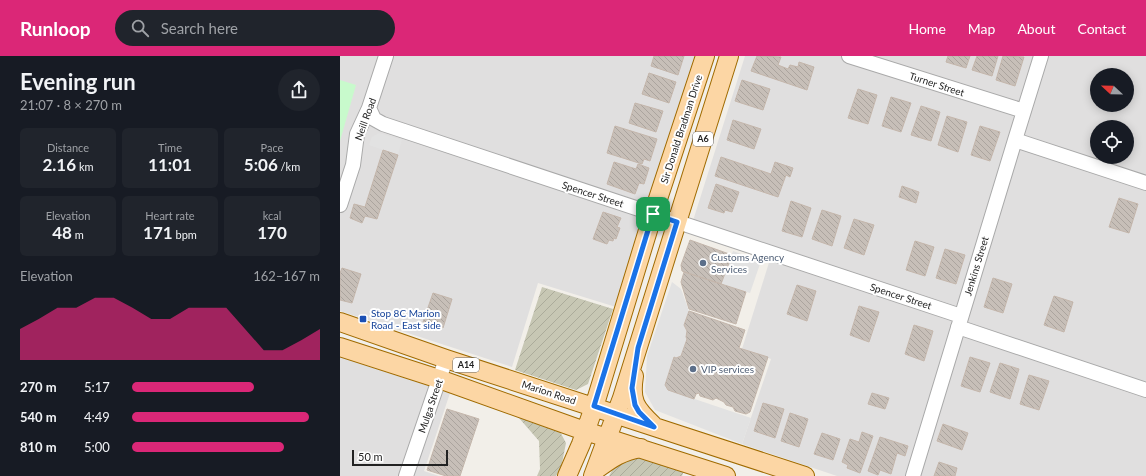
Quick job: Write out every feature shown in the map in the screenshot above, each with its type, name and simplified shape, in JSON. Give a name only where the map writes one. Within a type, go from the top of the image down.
[{"type":"main road","name":"Sir Donald Bradman Drive","points":[[567,476],[594,406],[653,214],[705,56]]},
{"type":"main road","name":"A6","points":[[595,473],[638,348],[729,56]]},
{"type":"main road","name":"Marion Road","points":[[340,322],[446,359],[805,476]]},
{"type":"main road","name":"A14","points":[[340,347],[439,379],[585,431],[640,448],[698,472],[726,476]]},
{"type":"main road","points":[[638,348],[632,388],[634,403],[639,412],[654,427]]},
{"type":"main road","points":[[559,422],[569,438],[570,448],[569,457],[562,476]]},
{"type":"main road","points":[[595,473],[621,453],[640,448]]},
{"type":"street","name":"Neill Road","points":[[340,205],[353,165],[357,134],[369,108],[386,56]]},
{"type":"street","name":"Turner Street","points":[[850,56],[1024,111]]},
{"type":"street","name":"Jenkins Street","points":[[913,476],[1041,56]]},
{"type":"street","name":"Spencer Street","points":[[369,108],[374,119],[383,124],[677,222],[1146,390]]},
{"type":"street","points":[[1015,140],[1146,183]]},
{"type":"street","name":"Mulga Street","points":[[406,476],[446,359]]},
{"type":"shaded area","points":[[340,56],[695,56],[616,307],[538,283],[512,367],[340,311]]},
{"type":"shaded area","points":[[745,56],[1146,56],[1146,476],[837,476],[742,444],[771,359],[742,349],[772,253],[691,227]]},
{"type":"shaded area","points":[[379,133],[402,140],[398,155],[369,145],[372,137]]},
{"type":"shaded area","points":[[733,251],[761,261],[750,293],[721,284]]},
{"type":"shaded area","points":[[672,282],[681,289],[689,311],[684,325],[687,331],[687,339],[681,356],[676,358],[674,357],[665,385],[668,390],[751,418],[742,444],[655,410],[645,392],[647,356]]},
{"type":"shaded area","points":[[542,287],[613,309],[588,384],[576,390],[515,370]]},
{"type":"shaded area","points":[[340,357],[450,393],[424,471],[439,476],[340,476]]},
{"type":"shaded area","points":[[512,410],[557,426],[566,443],[561,468],[556,476],[537,476],[540,469],[539,441]]},
{"type":"shaded area","points":[[640,452],[685,468],[682,476],[609,476],[618,460]]},
{"type":"green space","points":[[340,80],[356,85],[340,141]]},
{"type":"building","points":[[654,56],[684,56],[678,75],[651,66]]},
{"type":"building","points":[[757,56],[781,57],[778,65],[788,69],[790,65],[798,67],[799,62],[814,67],[807,90],[751,71]]},
{"type":"building","points":[[948,56],[970,56],[966,68],[946,62]]},
{"type":"building","points":[[977,56],[998,56],[992,76],[972,70]]},
{"type":"building","points":[[1003,56],[1024,57],[1015,86],[996,80]]},
{"type":"building","points":[[649,73],[676,82],[669,103],[642,94]]},
{"type":"building","points":[[742,80],[770,89],[763,110],[735,101]]},
{"type":"building","points":[[858,89],[877,95],[868,124],[848,118]]},
{"type":"building","points":[[891,97],[911,103],[901,132],[882,126]]},
{"type":"building","points":[[635,103],[663,111],[656,132],[629,123]]},
{"type":"building","points":[[921,106],[940,112],[931,141],[911,135]]},
{"type":"building","points":[[947,116],[967,122],[958,152],[938,145]]},
{"type":"building","points":[[733,120],[761,129],[754,149],[727,140]]},
{"type":"building","points":[[615,126],[657,139],[650,161],[644,159],[642,164],[607,153]]},
{"type":"building","points":[[980,126],[1000,132],[990,161],[971,155]]},
{"type":"building","points":[[383,150],[398,155],[377,219],[365,216],[362,223],[350,218],[354,204],[365,207]]},
{"type":"building","points":[[721,157],[771,174],[775,162],[793,168],[790,177],[786,175],[778,197],[715,176]]},
{"type":"building","points":[[614,162],[636,169],[638,164],[649,168],[644,184],[639,183],[635,194],[607,184]]},
{"type":"building","points":[[716,184],[739,192],[732,212],[725,210],[724,213],[708,208]]},
{"type":"building","points":[[902,186],[919,192],[916,203],[899,197]]},
{"type":"building","points":[[1119,198],[1138,204],[1129,233],[1109,227]]},
{"type":"building","points":[[791,201],[811,208],[802,237],[782,231]]},
{"type":"building","points":[[822,210],[841,216],[832,246],[812,239]]},
{"type":"building","points":[[603,212],[621,218],[617,227],[620,228],[616,239],[614,238],[613,241],[609,240],[607,244],[593,239]]},
{"type":"building","points":[[854,219],[874,225],[864,255],[844,248]]},
{"type":"building","points":[[690,240],[732,255],[721,284],[682,271],[681,265]]},
{"type":"building","points":[[915,241],[934,247],[925,276],[906,270]]},
{"type":"building","points":[[945,249],[965,255],[956,284],[936,278]]},
{"type":"building","points":[[342,268],[361,274],[352,303],[340,300],[340,273]]},
{"type":"building","points":[[684,272],[746,292],[736,324],[689,309],[681,282]]},
{"type":"building","points":[[993,278],[1012,284],[1003,313],[984,307]]},
{"type":"building","points":[[797,285],[816,291],[807,321],[787,314]]},
{"type":"building","points":[[433,293],[452,299],[443,328],[423,322]]},
{"type":"building","points":[[1054,296],[1073,302],[1064,332],[1044,325]]},
{"type":"building","points":[[859,306],[879,312],[869,342],[850,335]]},
{"type":"building","points":[[689,311],[745,330],[739,348],[768,357],[750,412],[746,414],[735,411],[733,407],[726,405],[724,402],[716,398],[713,400],[700,396],[699,393],[696,394],[694,399],[668,390],[665,385],[674,357],[676,358],[681,356],[687,339],[687,331],[684,325]]},
{"type":"building","points":[[914,325],[933,331],[924,361],[905,354]]},
{"type":"building","points":[[970,357],[990,363],[980,392],[961,386]]},
{"type":"building","points":[[1000,363],[1019,369],[1010,399],[990,392]]},
{"type":"building","points":[[1029,375],[1049,381],[1039,410],[1020,404]]},
{"type":"building","points":[[872,393],[889,398],[885,409],[868,404]]},
{"type":"building","points":[[763,403],[784,409],[775,438],[754,431]]},
{"type":"building","points":[[447,409],[479,419],[460,476],[446,476],[427,470]]},
{"type":"building","points":[[790,413],[808,419],[799,447],[781,441]]},
{"type":"building","points":[[943,424],[968,433],[962,450],[937,441]]},
{"type":"building","points":[[862,432],[873,436],[860,473],[847,468],[848,465],[842,462],[850,439],[859,442]]},
{"type":"building","points":[[822,433],[840,439],[833,460],[814,454]]},
{"type":"building","points":[[880,437],[908,446],[905,456],[897,453],[891,474],[880,470],[878,475],[868,471]]},
{"type":"building","points":[[939,462],[957,468],[955,476],[934,476]]},
{"type":"place","name":"Customs Agency Services","points":[[703,263]]},
{"type":"place","name":"Stop 8C Marion Road - East side","points":[[363,319]]},
{"type":"place","name":"VIP services","points":[[693,369]]},
{"type":"route","points":[[653,214],[677,222],[638,348],[632,388],[635,405],[639,412],[654,427],[594,406],[653,214]]}]
